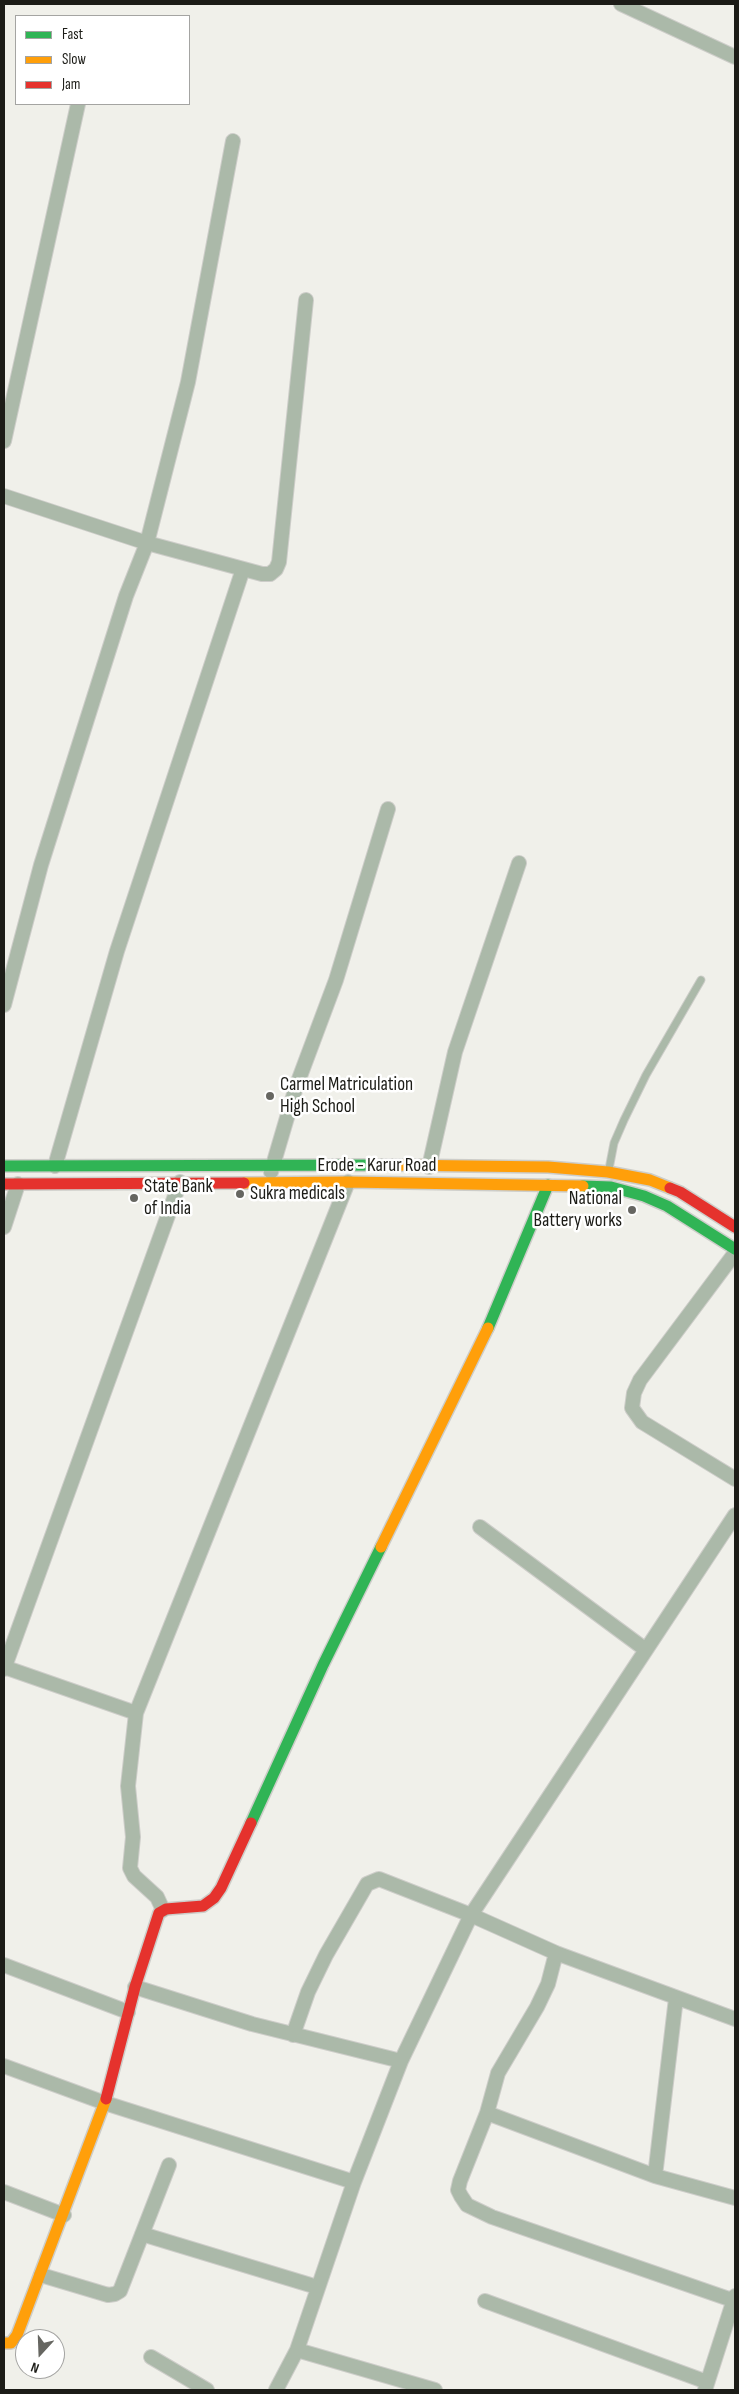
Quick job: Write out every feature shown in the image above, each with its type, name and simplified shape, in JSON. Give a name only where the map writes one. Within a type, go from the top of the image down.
[{"type":"main road","name":"Erode - Karur Road","points":[[4,1166],[179,1164],[273,1166],[346,1164],[429,1167],[548,1167],[608,1172],[650,1180],[680,1192],[734,1222]]},
{"type":"main road","name":"Erode - Karur Road","points":[[4,1184],[180,1182],[268,1184],[348,1182],[611,1187],[644,1196],[684,1214],[735,1248]]},
{"type":"main road","points":[[4,2344],[8,2344],[14,2339],[41,2275],[105,2103],[128,2012],[156,1920],[163,1910],[203,1906],[214,1898],[221,1888],[323,1665],[485,1335],[548,1185]]},
{"type":"street","points":[[621,4],[735,57]]},
{"type":"street","points":[[4,441],[78,105]]},
{"type":"street","points":[[4,1005],[47,846],[126,596],[147,544],[188,382],[234,141]]},
{"type":"street","points":[[4,496],[147,544],[262,574],[270,574],[276,569],[279,562],[306,300]]},
{"type":"street","points":[[55,1166],[117,951],[243,569]]},
{"type":"street","points":[[268,1184],[296,1088],[336,980],[388,809]]},
{"type":"street","points":[[429,1167],[455,1052],[519,863]]},
{"type":"street","points":[[136,1713],[4,1668],[180,1182]]},
{"type":"street","points":[[163,1910],[157,1897],[140,1882],[130,1868],[133,1837],[128,1786],[136,1713],[348,1182]]},
{"type":"street","points":[[4,1227],[18,1184]]},
{"type":"street","points":[[735,1253],[640,1380],[634,1393],[632,1408],[642,1422],[735,1479]]},
{"type":"street","points":[[276,2390],[297,2350],[354,2182],[401,2061],[471,1915],[735,1516]]},
{"type":"street","points":[[480,1527],[646,1650]]},
{"type":"street","points":[[293,2035],[308,1992],[326,1955],[370,1881],[384,1880],[471,1915],[556,1953],[735,2018]]},
{"type":"street","points":[[556,1953],[553,1969],[540,1999],[498,2073],[487,2113],[458,2190],[467,2205],[511,2224],[735,2300]]},
{"type":"street","points":[[4,1965],[128,2012]]},
{"type":"street","points":[[135,1987],[293,2035],[401,2061]]},
{"type":"street","points":[[655,2176],[676,1998]]},
{"type":"street","points":[[4,2066],[105,2103],[354,2182]]},
{"type":"street","points":[[487,2113],[655,2176],[735,2198]]},
{"type":"street","points":[[41,2275],[108,2294],[115,2294],[123,2284],[169,2165]]},
{"type":"street","points":[[4,2192],[64,2215]]},
{"type":"street","points":[[142,2234],[317,2287]]},
{"type":"street","points":[[485,2301],[706,2386],[735,2296]]},
{"type":"street","points":[[297,2350],[435,2390]]},
{"type":"street","points":[[151,2357],[207,2390]]},
{"type":"lane","points":[[608,1172],[614,1143],[624,1120],[646,1075],[701,980]]},
{"type":"traffic: fast","points":[[4,1166],[392,1165]]},
{"type":"traffic: fast","points":[[488,1328],[548,1185]]},
{"type":"traffic: fast","points":[[583,1186],[611,1187],[644,1196],[667,1206],[735,1249]]},
{"type":"traffic: fast","points":[[251,1823],[323,1665],[381,1547]]},
{"type":"traffic: slow","points":[[392,1165],[548,1167],[608,1172],[650,1180],[670,1188]]},
{"type":"traffic: slow","points":[[244,1183],[348,1182],[583,1186]]},
{"type":"traffic: slow","points":[[381,1547],[488,1328]]},
{"type":"traffic: slow","points":[[4,2343],[11,2343],[17,2335],[106,2099]]},
{"type":"traffic: jam","points":[[4,1184],[244,1183]]},
{"type":"traffic: jam","points":[[670,1188],[680,1192],[735,1227]]},
{"type":"traffic: jam","points":[[106,2099],[135,1987],[159,1913],[166,1909],[203,1906],[214,1898],[221,1888],[251,1823]]},
{"type":"place","name":"Carmel Matriculation High School","points":[[270,1096]]},
{"type":"place","name":"Sukra medicals","points":[[240,1194]]},
{"type":"place","name":"State Bank of India","points":[[134,1198]]},
{"type":"place","name":"National Battery works","points":[[632,1210]]}]
